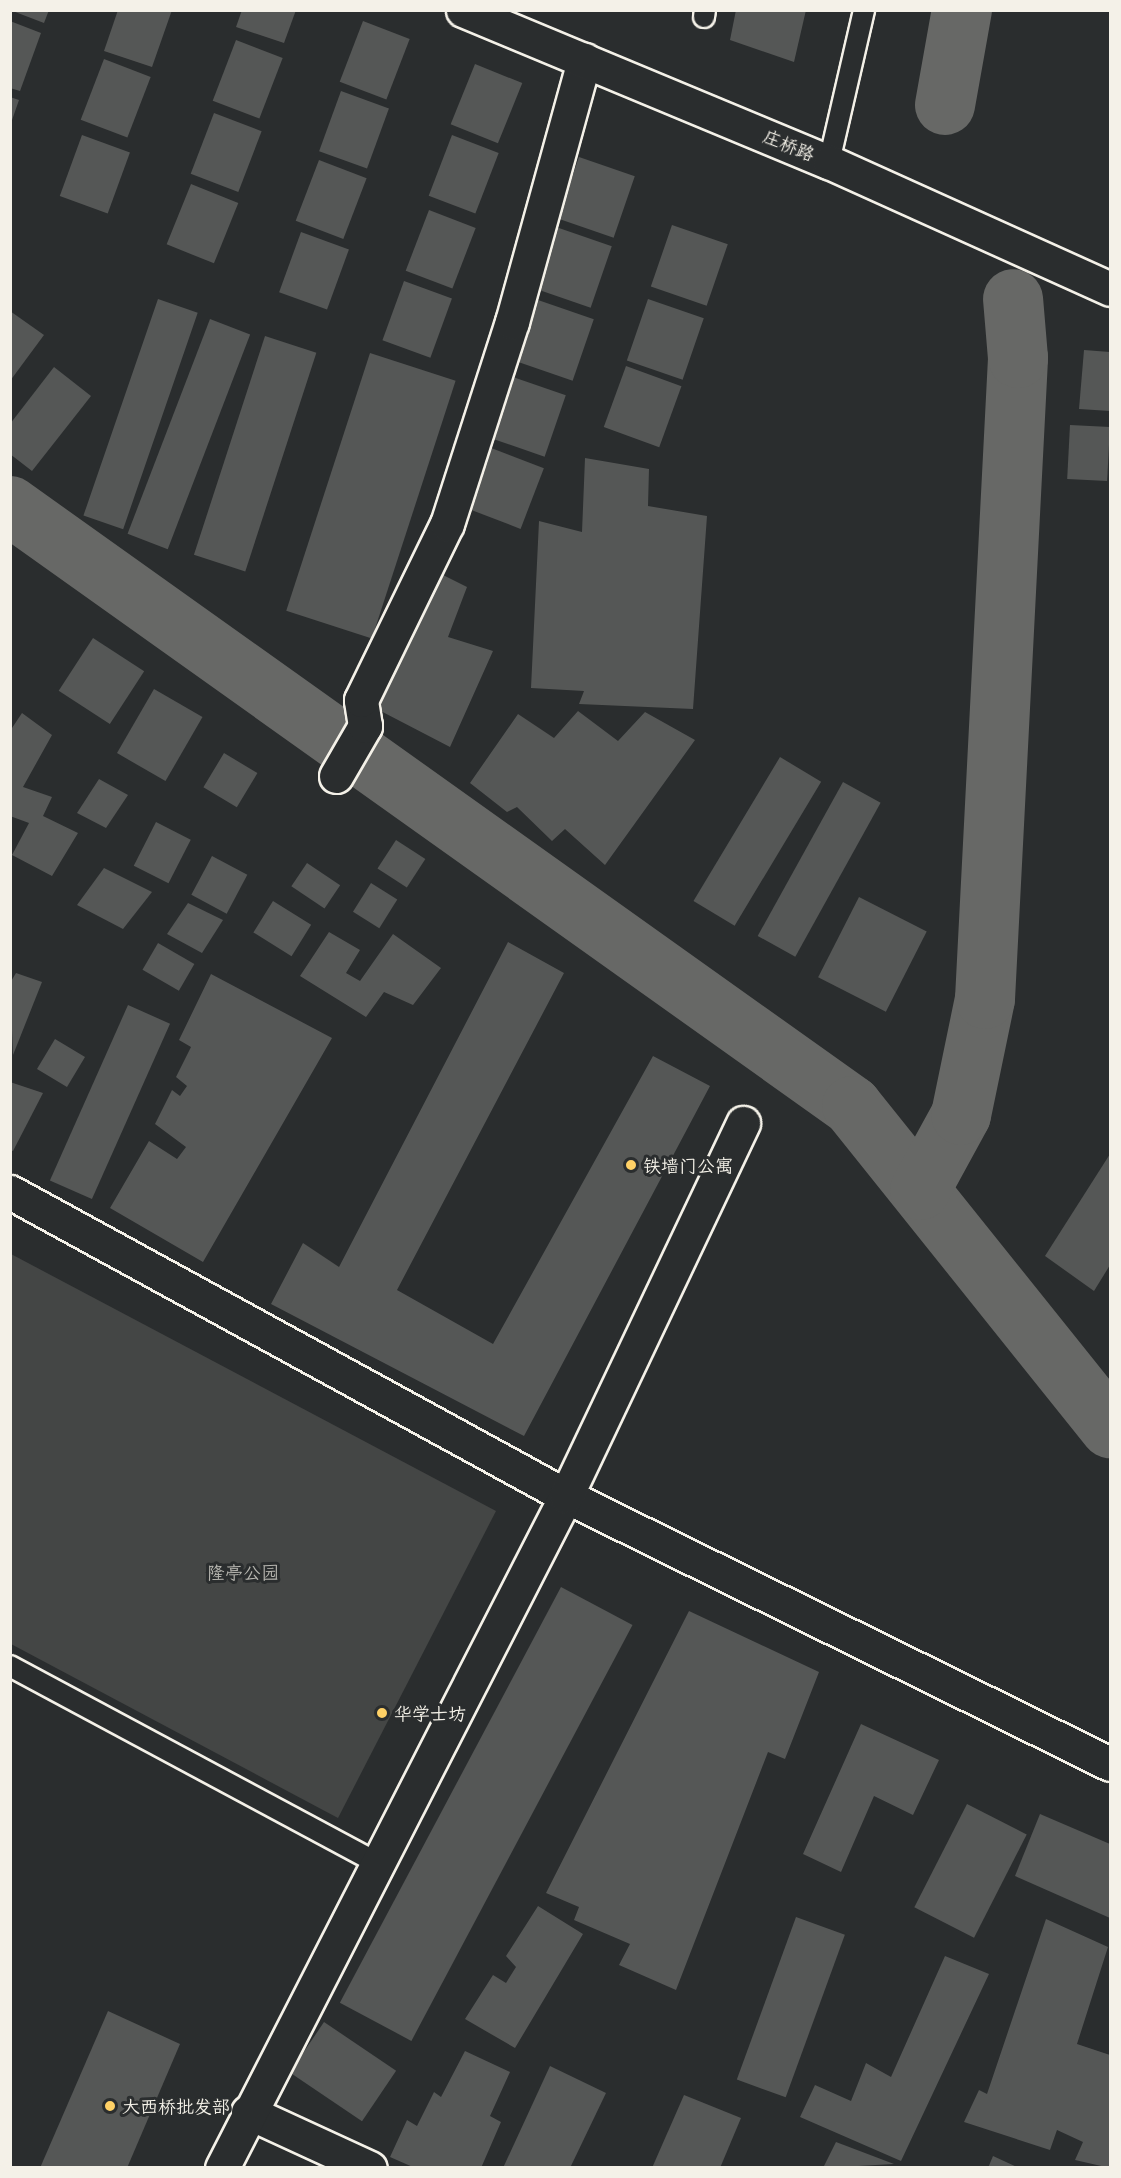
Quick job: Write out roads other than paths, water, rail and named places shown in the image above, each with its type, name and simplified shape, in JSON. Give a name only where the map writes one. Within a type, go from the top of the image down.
[{"type":"street","name":"庄桥路","points":[[463,10],[829,162],[1110,289]]},
{"type":"street","points":[[336,776],[365,726],[361,700],[447,524],[512,322],[584,60]]},
{"type":"street","points":[[222,2168],[248,2112],[566,1496],[743,1123]]},
{"type":"street","points":[[10,1192],[566,1496],[1110,1764]]},
{"type":"street","points":[[248,2112],[370,2168]]},
{"type":"lane","points":[[829,162],[864,10]]},
{"type":"lane","points":[[10,1666],[376,1862]]},
{"type":"waterway","points":[[945,105],[962,10]]},
{"type":"waterway","points":[[920,1190],[961,1115],[985,999],[1018,358],[1013,299]]},
{"type":"waterway","points":[[10,506],[852,1106],[1110,1428]]},
{"type":"place","name":"铁墙门公寓","points":[[631,1165]]},
{"type":"place","name":"华学士坊","points":[[382,1713]]},
{"type":"place","name":"大西桥批发部","points":[[110,2106]]},
{"type":"park label","name":"隆亭公园","points":[[243,1572]]}]
